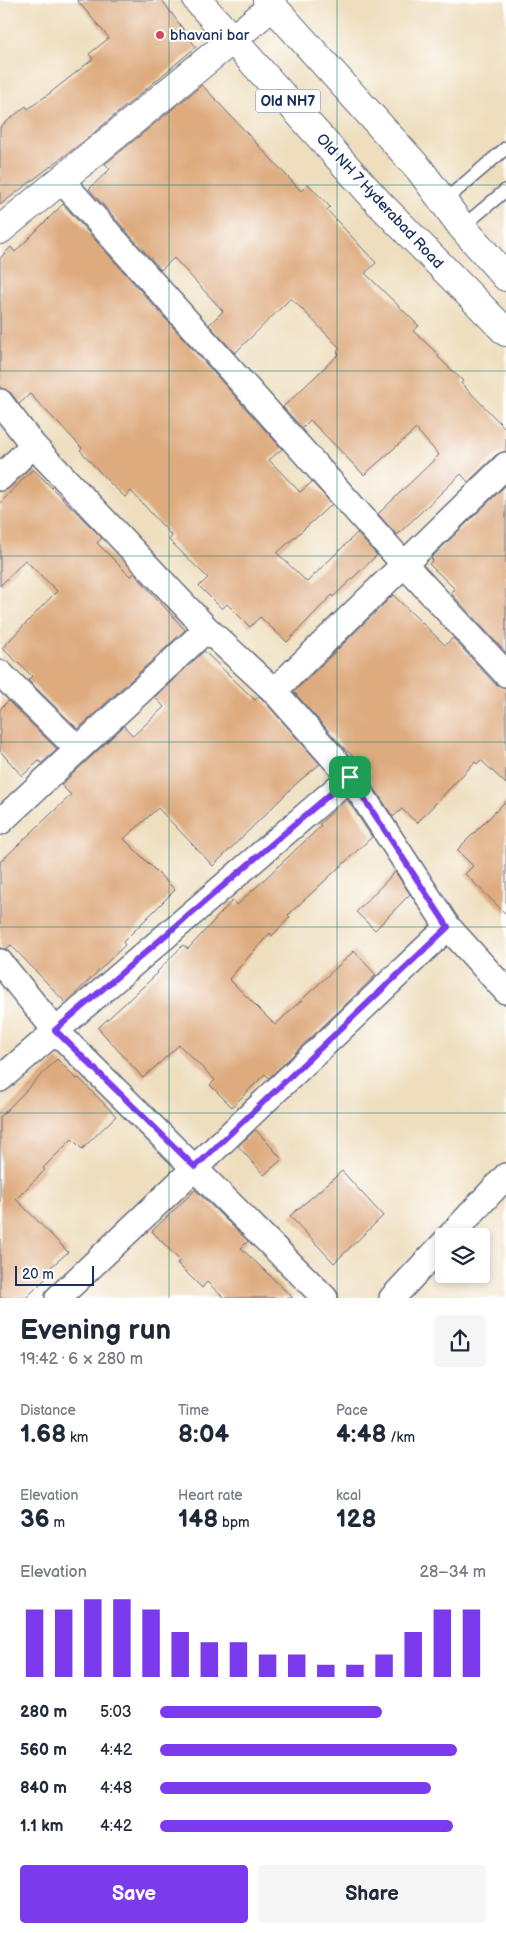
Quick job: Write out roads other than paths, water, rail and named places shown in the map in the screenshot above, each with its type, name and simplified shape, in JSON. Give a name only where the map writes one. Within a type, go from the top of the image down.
[{"type":"main road","name":"Old NH 7 Hyderabad Road","points":[[197,0],[379,203],[506,332]]},
{"type":"main road","points":[[0,230],[62,181],[232,39],[270,3]]},
{"type":"main road","name":"Old NH7","points":[[270,3],[420,170],[462,227],[506,277]]},
{"type":"street","points":[[62,181],[403,563],[506,674]]},
{"type":"street","points":[[0,402],[33,445],[206,629],[274,691],[350,777],[448,927],[506,991]]},
{"type":"street","points":[[0,478],[33,445]]},
{"type":"street","points":[[274,691],[403,563],[506,465]]},
{"type":"street","points":[[0,822],[206,629]]},
{"type":"street","points":[[0,673],[78,749]]},
{"type":"street","points":[[0,1079],[350,777]]},
{"type":"street","points":[[58,1298],[448,927]]},
{"type":"street","points":[[0,962],[55,1030],[325,1298]]},
{"type":"street","points":[[457,1228],[506,1176]]},
{"type":"street","points":[[392,1298],[435,1253]]},
{"type":"lane","points":[[443,202],[506,148]]},
{"type":"lane","points":[[462,227],[506,190]]},
{"type":"place","name":"bhavani bar","points":[[160,35]]}]
